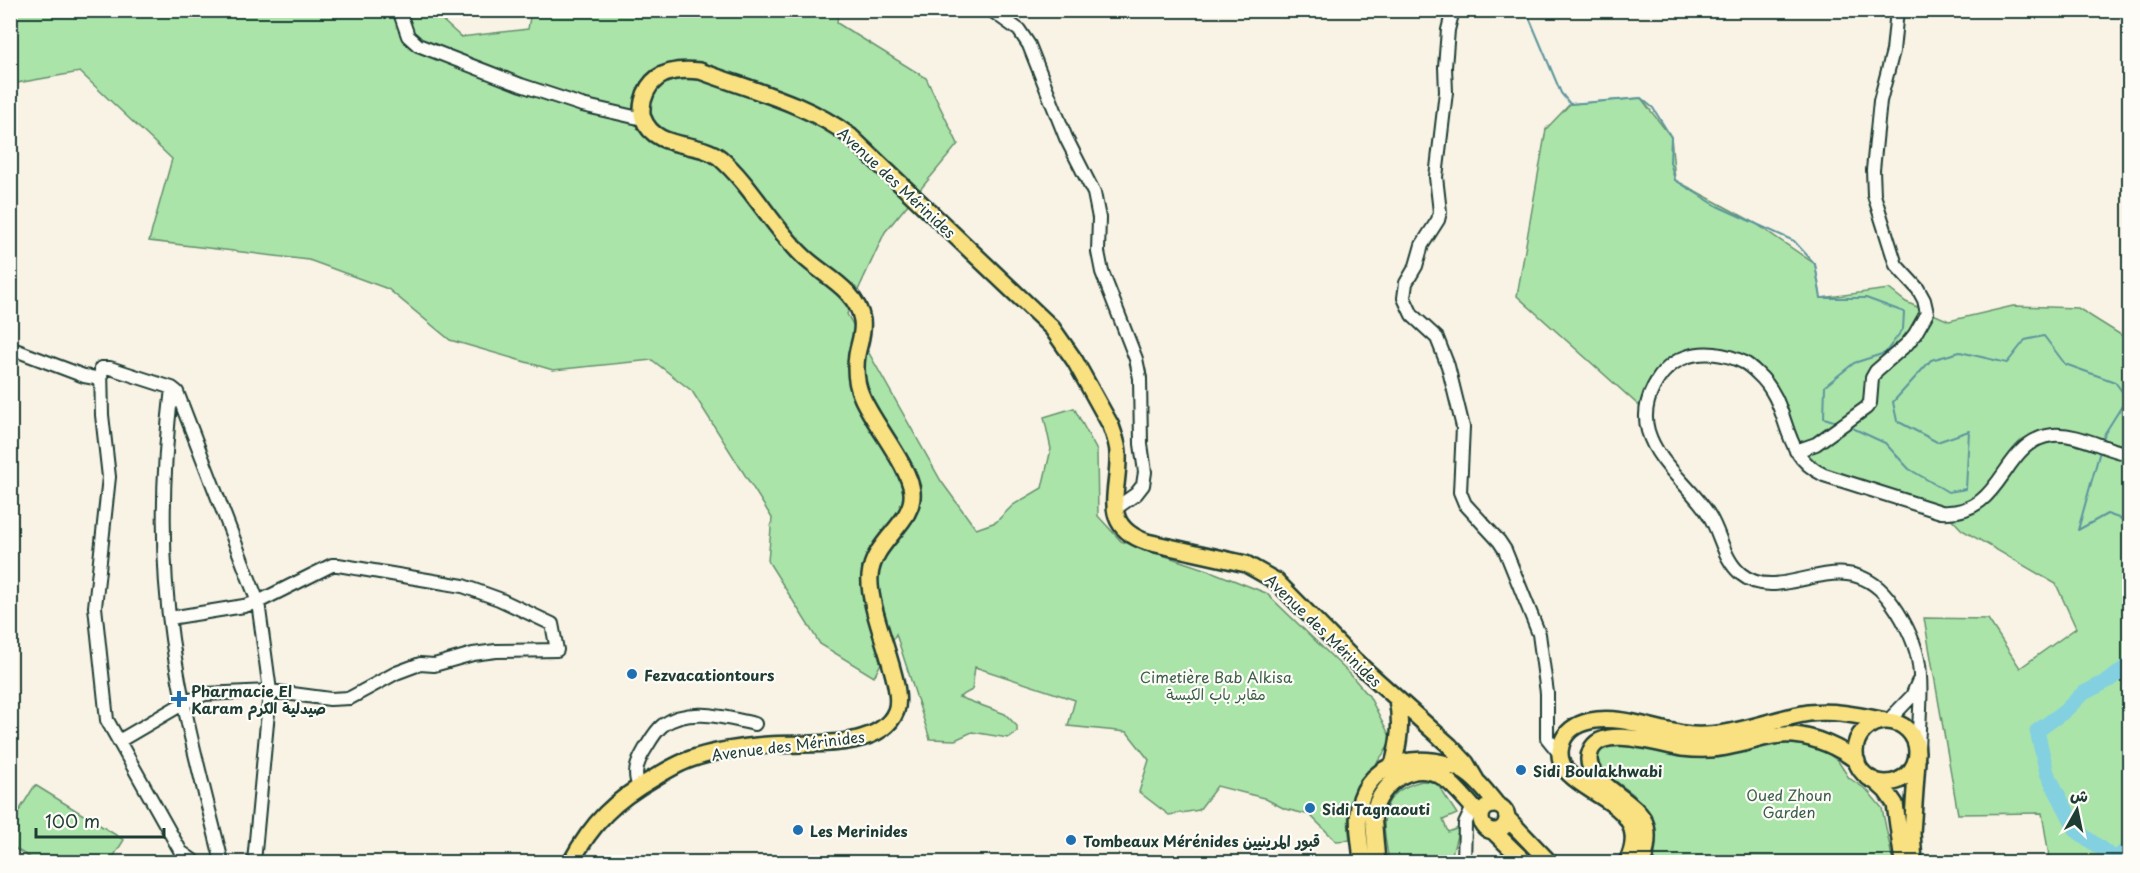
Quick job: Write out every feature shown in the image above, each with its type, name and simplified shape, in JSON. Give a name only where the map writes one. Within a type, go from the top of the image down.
[{"type":"main road","name":"Avenue des Mérinides","points":[[571,862],[597,820],[611,806],[665,771],[700,756],[767,745],[852,740],[874,734],[888,723],[895,712],[897,697],[895,681],[872,599],[870,579],[877,551],[904,519],[910,506],[912,493],[906,473],[860,393],[856,378],[857,357],[862,338],[862,320],[857,306],[841,286],[803,256],[773,224],[736,174],[718,156],[700,148],[670,142],[650,129],[643,119],[641,107],[645,91],[656,78],[668,72],[683,69],[699,71],[809,110],[850,136],[1030,307],[1065,346],[1111,426],[1116,440],[1118,452],[1115,509],[1124,529],[1132,537],[1246,564],[1276,581],[1354,660],[1459,755],[1476,780]]},
{"type":"main road","points":[[1393,765],[1400,726],[1397,700]]},
{"type":"main road","points":[[1627,862],[1634,837],[1629,821],[1621,811],[1570,773],[1562,764],[1560,754],[1562,742],[1571,729],[1593,720],[1619,721],[1701,735],[1734,732],[1817,713],[1849,714],[1900,724],[1914,738],[1918,752],[1912,833],[1914,862]]},
{"type":"main road","points":[[1887,721],[1871,724],[1860,735],[1855,750],[1863,773],[1886,791],[1895,804],[1903,862]]},
{"type":"main road","points":[[1436,735],[1450,765],[1483,810]]},
{"type":"main road","points":[[1642,862],[1647,833],[1641,816],[1635,808],[1600,781],[1591,770],[1589,759],[1592,749],[1602,739],[1620,737],[1680,748],[1712,749],[1777,735],[1791,735],[1829,745],[1857,761]]},
{"type":"main road","points":[[1874,780],[1891,783],[1902,779],[1913,769],[1918,752]]},
{"type":"main road","points":[[1362,862],[1358,820],[1361,799],[1375,778],[1393,765],[1419,759],[1437,760],[1476,780],[1483,810],[1480,821],[1484,828],[1494,832],[1525,862]]},
{"type":"main road","points":[[1377,862],[1373,815],[1375,808],[1385,788],[1397,778],[1417,771],[1438,775],[1445,779],[1483,810],[1504,809],[1508,819],[1549,862]]},
{"type":"main road","points":[[1494,832],[1503,828],[1508,819]]},
{"type":"street","points":[[399,10],[408,36],[418,45],[521,85],[582,105],[643,119]]},
{"type":"street","points":[[991,10],[1019,30],[1029,45],[1066,138],[1094,193],[1099,218],[1098,252],[1102,272],[1136,359],[1140,378],[1141,444],[1145,472],[1143,485],[1136,494],[1115,509]]},
{"type":"street","points":[[1453,10],[1448,30],[1445,66],[1446,92],[1436,177],[1440,212],[1438,220],[1422,245],[1416,266],[1406,283],[1404,298],[1412,315],[1437,338],[1448,366],[1463,427],[1460,492],[1465,504],[1499,541],[1539,633],[1547,693],[1547,738],[1560,754]]},
{"type":"street","points":[[1796,451],[1816,444],[1870,403],[1872,378],[1907,344],[1927,313],[1918,289],[1896,265],[1874,195],[1873,170],[1880,101],[1893,51],[1898,10]]},
{"type":"street","points":[[10,348],[84,376],[101,379]]},
{"type":"street","points":[[1918,752],[1918,658],[1896,609],[1874,584],[1863,577],[1838,573],[1773,584],[1757,582],[1744,576],[1735,568],[1705,509],[1665,463],[1652,441],[1648,431],[1646,412],[1651,391],[1657,380],[1670,366],[1686,357],[1699,354],[1715,354],[1746,363],[1765,380],[1778,398],[1796,451],[1809,466],[1824,475],[1941,512],[1955,513],[1977,504],[1987,496],[2019,453],[2032,441],[2051,435],[2063,435],[2127,454]]},
{"type":"street","points":[[195,862],[181,852],[107,720],[95,607],[109,477],[102,424],[101,368],[172,388],[177,392],[258,602],[270,691],[254,862]]},
{"type":"street","points":[[172,388],[165,466],[165,560],[170,618],[184,704],[222,862]]},
{"type":"street","points":[[119,741],[205,694],[270,691],[330,699],[350,698],[396,673],[420,664],[434,665],[473,654],[496,651],[557,650],[552,624],[499,599],[463,586],[332,565],[258,602],[170,618]]},
{"type":"street","points":[[1887,721],[1912,696],[1919,678]]},
{"type":"street","points":[[639,786],[635,772],[640,758],[662,726],[668,722],[694,714],[755,724]]},
{"type":"street","points":[[1464,862],[1465,824],[1483,810]]},
{"type":"green space","name":"Cimetière Bab Alkisa مقابر باب الكيسة","points":[[11,11],[432,11],[461,37],[528,29],[531,11],[838,11],[837,23],[926,78],[958,144],[885,232],[847,314],[941,481],[976,529],[996,522],[1013,505],[1042,488],[1051,449],[1044,417],[1074,408],[1097,451],[1098,516],[1121,541],[1210,571],[1266,593],[1350,674],[1369,696],[1392,740],[1354,795],[1348,822],[1350,840],[1336,841],[1310,815],[1285,809],[1264,798],[1217,786],[1199,810],[1169,815],[1139,792],[1149,760],[1127,732],[1068,726],[1075,700],[975,667],[972,690],[959,697],[1005,714],[1017,726],[1017,732],[1008,738],[972,732],[955,740],[930,739],[896,634],[874,677],[820,644],[768,561],[772,518],[692,391],[652,360],[553,370],[450,340],[388,289],[309,260],[149,241],[172,159],[80,72],[11,84]]},
{"type":"green space","points":[[1641,98],[1671,137],[1675,180],[1755,223],[1815,264],[1821,298],[1889,289],[1906,302],[1949,321],[2013,306],[2078,308],[2129,340],[2129,862],[2050,862],[2042,813],[1958,814],[1924,618],[1988,619],[2020,668],[2076,628],[2056,584],[1962,530],[1943,510],[1826,475],[1790,438],[1769,383],[1724,349],[1674,359],[1645,411],[1517,296],[1546,129],[1570,104]]},
{"type":"green space","name":"Oued Zhoun Garden","points":[[1785,742],[1823,750],[1838,761],[1849,778],[1867,790],[1882,808],[1893,862],[1654,862],[1656,843],[1651,817],[1633,794],[1600,769],[1595,752],[1609,744],[1699,757],[1736,753]]},
{"type":"green space","points":[[1422,781],[1436,782],[1457,814],[1443,820],[1448,832],[1459,828],[1450,862],[1389,862],[1385,835],[1385,811],[1396,793]]},
{"type":"green space","points":[[35,785],[124,840],[110,862],[37,862],[11,846],[11,824]]},
{"type":"waterway","points":[[1526,10],[1561,93],[1570,104],[1641,98],[1653,108],[1671,137],[1670,162],[1675,180],[1717,206],[1794,241],[1815,264],[1821,298],[1866,298],[1904,312],[1903,329],[1885,353],[1854,363],[1825,386],[1824,418],[1837,422]]},
{"type":"waterway","points":[[1848,426],[1885,443],[1909,469],[1948,492],[1966,489],[1969,431],[1937,442],[1897,421],[1893,402],[1931,360],[1960,352],[2007,363],[2025,340],[2044,336],[2065,364],[2115,382],[2127,398],[2105,433],[2102,443]]},
{"type":"waterway","points":[[2100,451],[2078,530],[2107,514],[2130,522]]},
{"type":"waterway","points":[[2130,664],[2111,679],[2082,694],[2065,711],[2037,731],[2047,773],[2077,831],[2115,859],[2130,847]]},
{"type":"place","name":"Fezvacationtours","points":[[632,674]]},
{"type":"place","name":"Pharmacie El Karam صيدلية الكرم","points":[[179,699]]},
{"type":"place","name":"Sidi Boulakhwabi","points":[[1521,770]]},
{"type":"place","name":"Sidi Tagnaouti","points":[[1310,808]]},
{"type":"place","name":"Les Merinides","points":[[798,830]]},
{"type":"place","name":"Tombeaux Mérénides قبور المرينيين","points":[[1071,840]]}]
